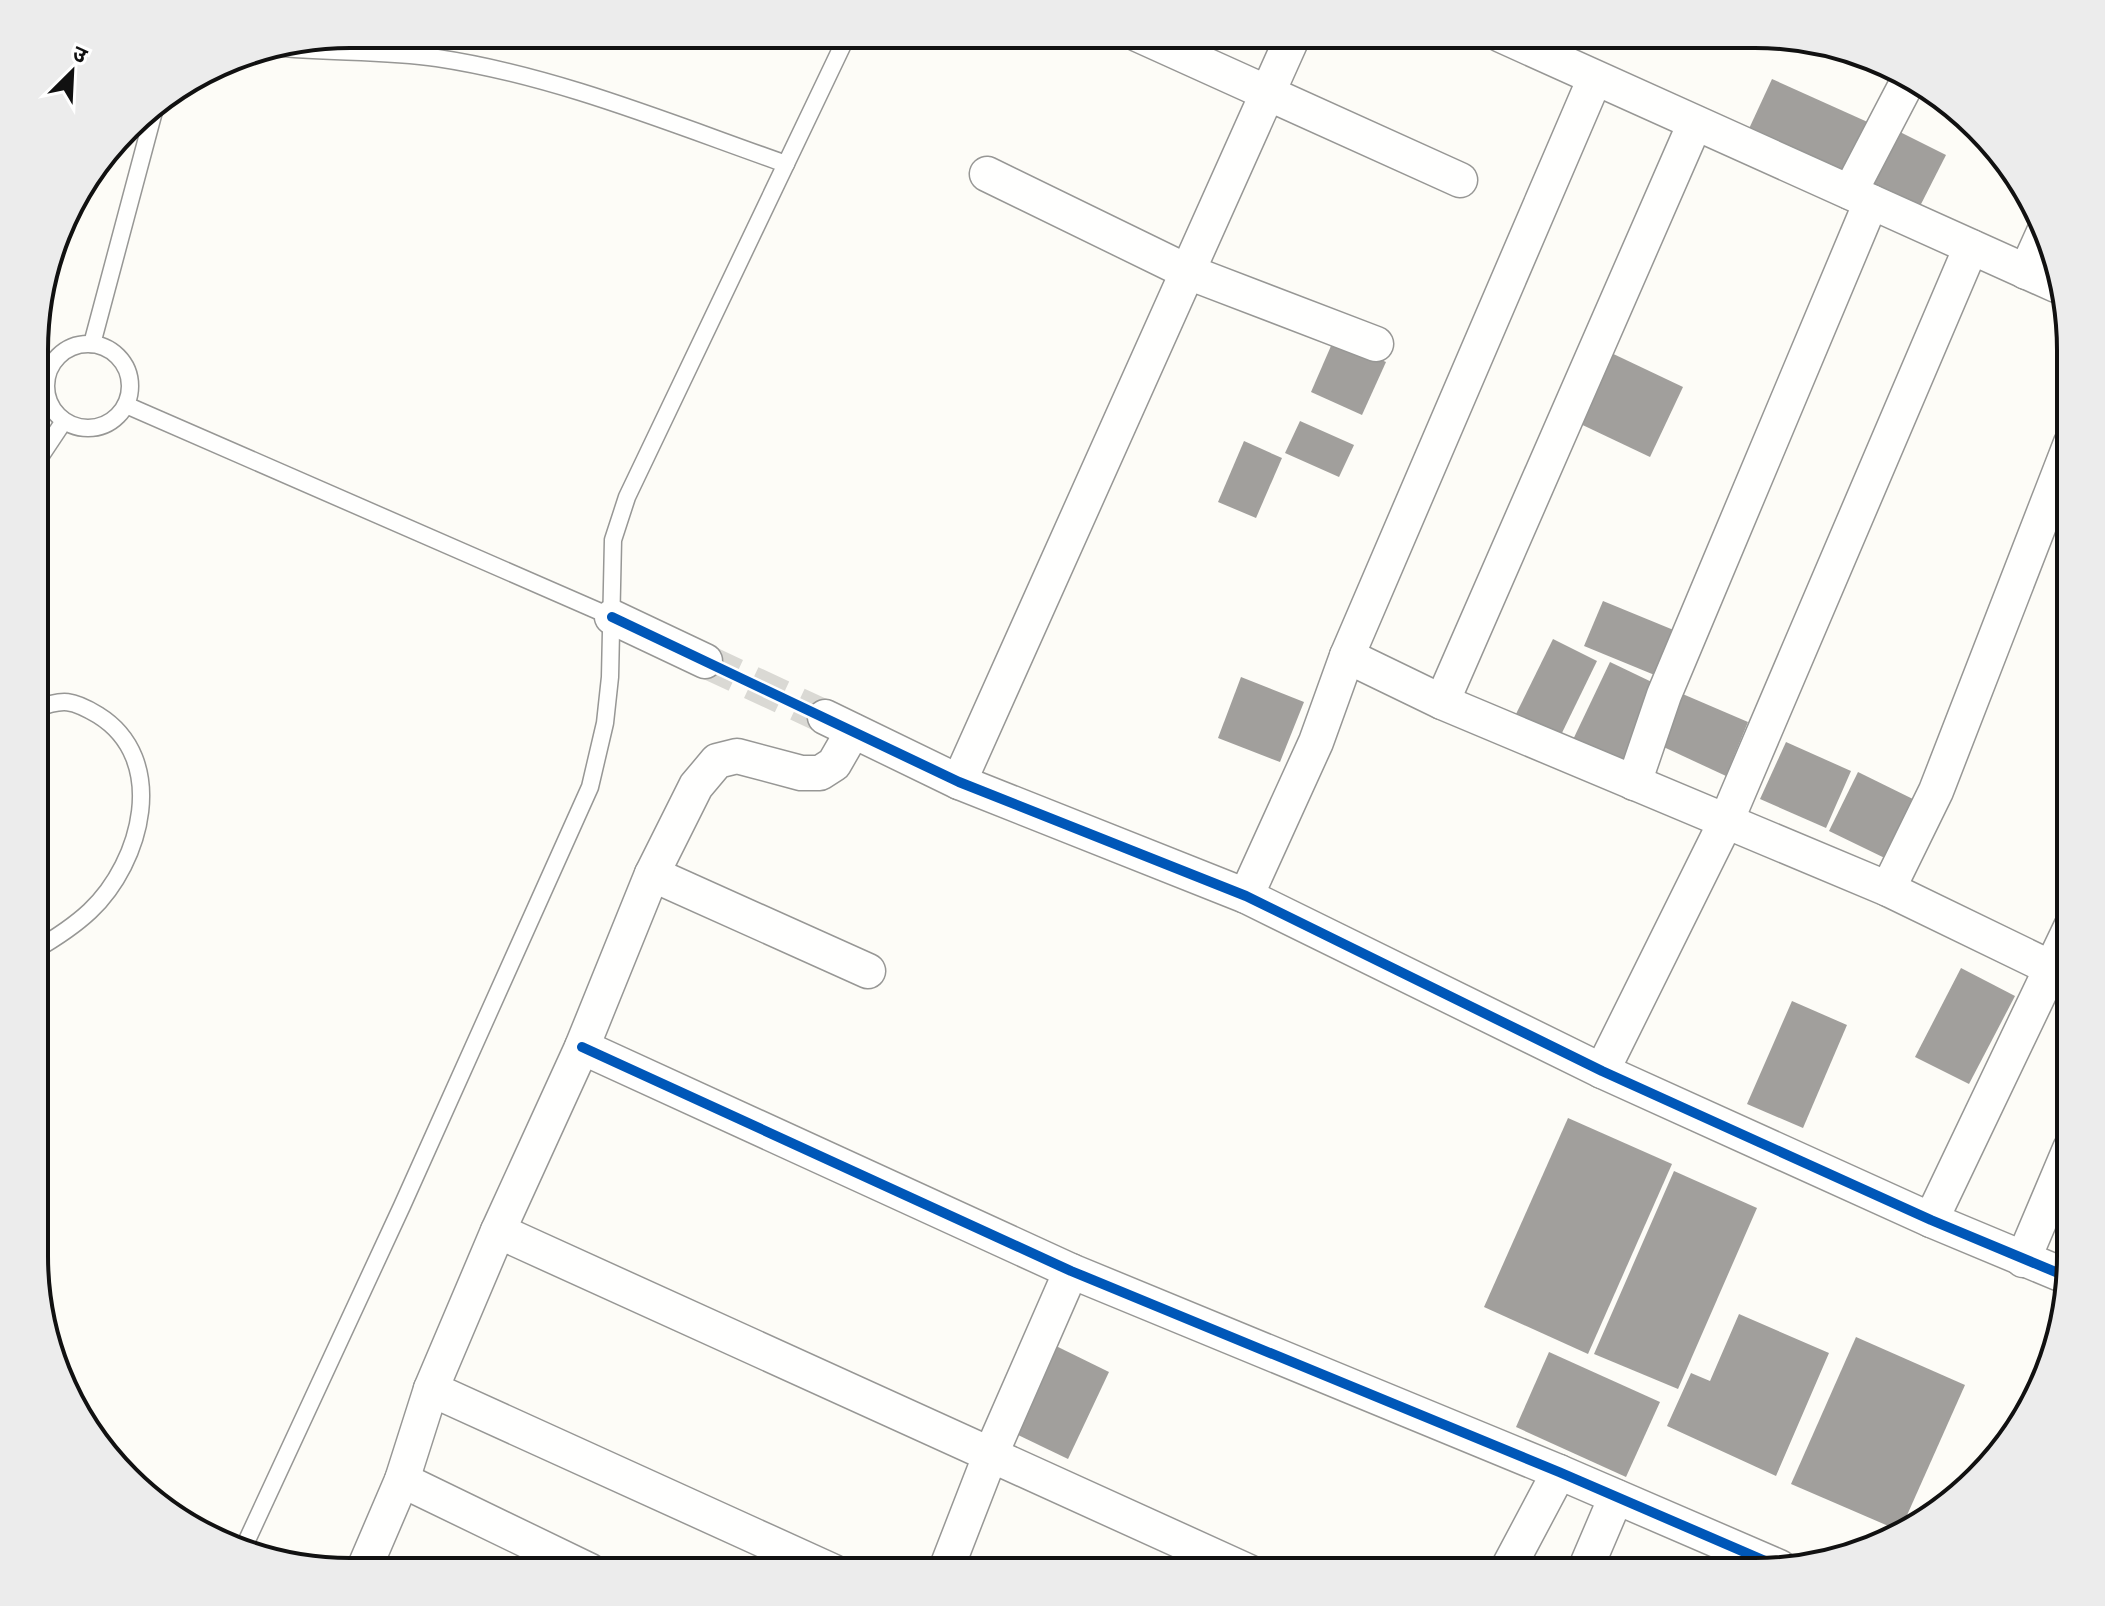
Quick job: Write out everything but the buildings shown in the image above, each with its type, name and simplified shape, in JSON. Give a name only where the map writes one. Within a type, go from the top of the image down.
[{"type":"street","points":[[1167,48],[1460,180]]},
{"type":"street","points":[[959,782],[1288,48]]},
{"type":"street","points":[[1529,48],[2041,279],[2042,257]]},
{"type":"street","points":[[1246,896],[1316,742],[1347,656],[1595,78]]},
{"type":"street","points":[[1634,783],[1664,695],[1905,88]]},
{"type":"street","points":[[1442,702],[1695,123]]},
{"type":"street","points":[[987,174],[1188,272],[1376,344]]},
{"type":"street","points":[[1602,1071],[1727,819],[1971,247]]},
{"type":"street","points":[[1888,889],[1936,791],[2057,479]]},
{"type":"street","points":[[612,617],[705,661]]},
{"type":"street","points":[[1347,656],[1442,702],[1888,889],[2051,968]]},
{"type":"street","points":[[369,1558],[402,1480],[431,1389],[498,1231],[582,1047],[652,874],[696,786],[717,761],[737,756],[801,773],[820,773],[834,764],[839,724],[959,782],[1246,896],[1602,1071],[1931,1220],[2056,1273]]},
{"type":"street","points":[[652,874],[868,971]]},
{"type":"street","points":[[1931,1220],[2057,956]]},
{"type":"street","points":[[582,1047],[1071,1271],[1559,1472],[1758,1558]]},
{"type":"street","points":[[2023,1260],[2057,1180]]},
{"type":"street","points":[[498,1231],[1218,1558]]},
{"type":"street","points":[[950,1558],[990,1456],[1071,1271]]},
{"type":"street","points":[[431,1389],[803,1558]]},
{"type":"street","points":[[1513,1558],[1559,1472]]},
{"type":"street","points":[[402,1480],[563,1558]]},
{"type":"street","points":[[1590,1558],[1616,1497]]},
{"type":"lane","points":[[247,1540],[590,787],[607,708],[613,540],[627,497],[841,48]]},
{"type":"lane","points":[[319,50],[435,58],[524,76],[631,109],[786,164]]},
{"type":"lane","points":[[92,344],[151,123]]},
{"type":"lane","points":[[48,368],[63,352],[77,345],[92,344],[108,349],[120,359],[128,373],[130,389],[126,405],[118,416],[92,428],[77,427],[64,421],[48,398]]},
{"type":"lane","points":[[126,405],[612,617]]},
{"type":"lane","points":[[48,445],[64,421]]},
{"type":"lane","points":[[48,704],[57,700],[79,704],[113,725],[137,759],[142,795],[136,834],[120,872],[91,910],[48,941]]},
{"type":"tunnel","points":[[705,661],[825,717]]},
{"type":"cycle path","points":[[612,617],[959,782],[1246,896],[1602,1071],[1931,1220],[2056,1272]]},
{"type":"cycle path","points":[[582,1047],[1071,1271],[1559,1472],[1758,1558]]}]
